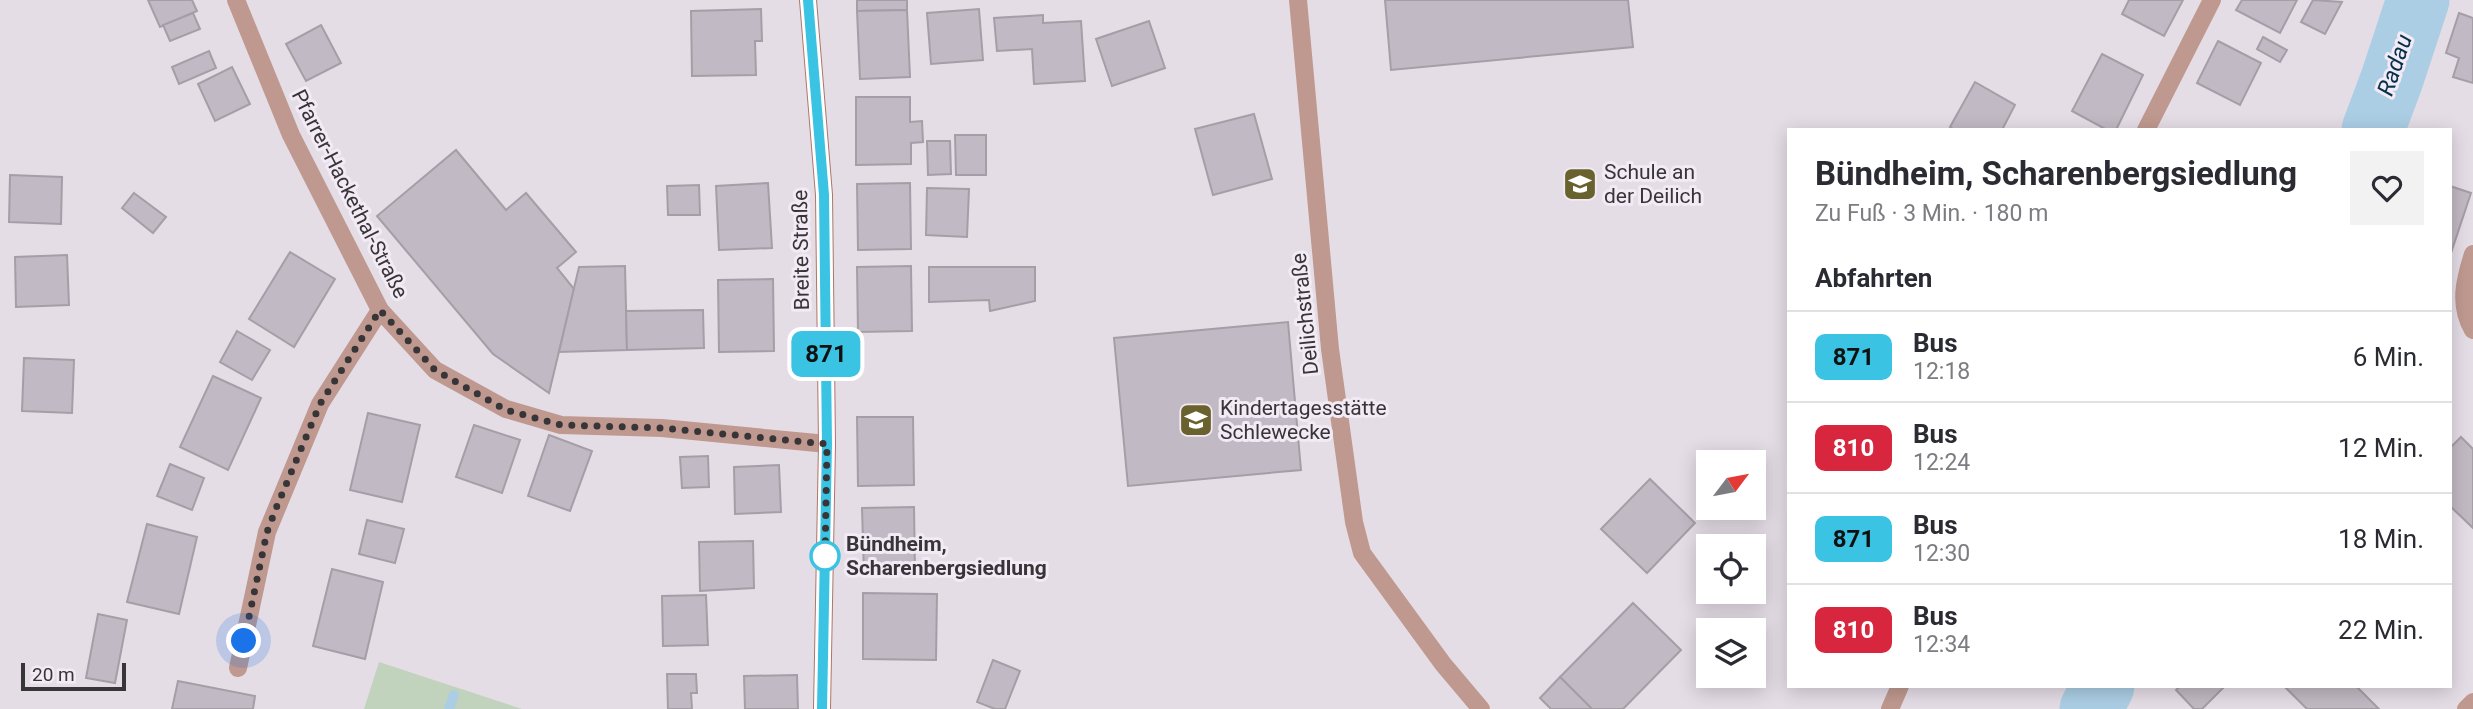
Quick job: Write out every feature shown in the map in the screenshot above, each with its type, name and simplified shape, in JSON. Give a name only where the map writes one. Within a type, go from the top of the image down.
[{"type":"street","name":"Pfarrer-Hackethal-Straße","points":[[236,0],[291,135],[380,310],[435,370],[506,410],[561,425],[662,428],[827,444]]},
{"type":"street","name":"Breite Straße","points":[[808,0],[824,195],[827,444],[822,709]]},
{"type":"street","name":"Deilichstraße","points":[[1298,0],[1330,349],[1362,553],[1443,664],[1481,709]]},
{"type":"street","points":[[2147,128],[2212,0]]},
{"type":"street","points":[[2473,254],[2463,283],[2465,305],[2473,330]]},
{"type":"street","points":[[238,668],[267,532],[320,404],[380,310]]},
{"type":"street","points":[[2466,709],[2473,702]]},
{"type":"green space","points":[[379,662],[522,709],[364,709]]},
{"type":"building","points":[[148,0],[192,0],[197,11],[160,27]]},
{"type":"building","points":[[857,0],[907,0],[907,10],[857,11]]},
{"type":"building","points":[[1385,0],[1628,0],[1633,47],[1391,70]]},
{"type":"building","points":[[2129,0],[2183,0],[2164,36],[2122,14]]},
{"type":"building","points":[[2242,0],[2297,0],[2280,33],[2236,10]]},
{"type":"building","points":[[2313,0],[2342,2],[2325,34],[2301,22]]},
{"type":"building","points":[[761,9],[762,41],[755,41],[756,75],[692,76],[691,11]]},
{"type":"building","points":[[979,9],[983,60],[931,64],[927,13]]},
{"type":"building","points":[[907,10],[910,77],[860,79],[857,11]]},
{"type":"building","points":[[193,13],[200,29],[170,41],[163,25]]},
{"type":"building","points":[[2459,13],[2473,18],[2473,83],[2453,77],[2459,58],[2446,53]]},
{"type":"building","points":[[1043,15],[1043,23],[1081,21],[1085,81],[1034,84],[1032,49],[997,51],[994,18]]},
{"type":"building","points":[[1149,21],[1165,68],[1112,86],[1096,39]]},
{"type":"building","points":[[321,25],[341,63],[306,81],[286,44]]},
{"type":"building","points":[[2263,37],[2287,50],[2280,62],[2257,49]]},
{"type":"building","points":[[2218,41],[2261,63],[2240,105],[2197,83]]},
{"type":"building","points":[[209,51],[216,68],[179,84],[172,67]]},
{"type":"building","points":[[2102,54],[2143,75],[2117,128],[2103,128],[2072,111]]},
{"type":"building","points":[[232,67],[250,104],[215,121],[198,84]]},
{"type":"building","points":[[1975,82],[2015,105],[2003,128],[1950,127]]},
{"type":"building","points":[[856,97],[910,97],[910,122],[922,121],[923,142],[911,143],[911,164],[856,165]]},
{"type":"building","points":[[1254,114],[1272,179],[1213,195],[1195,129]]},
{"type":"building","points":[[955,135],[986,135],[986,175],[956,175]]},
{"type":"building","points":[[927,141],[950,141],[951,174],[928,175]]},
{"type":"building","points":[[456,150],[506,210],[526,193],[576,252],[557,268],[574,289],[549,393],[493,354],[377,216]]},
{"type":"building","points":[[10,175],[62,177],[61,224],[9,222]]},
{"type":"building","points":[[768,183],[772,248],[719,250],[716,186]]},
{"type":"building","points":[[910,183],[911,249],[858,250],[857,184]]},
{"type":"building","points":[[699,185],[700,215],[668,215],[667,186]]},
{"type":"building","points":[[2452,187],[2471,193],[2452,250]]},
{"type":"building","points":[[927,188],[969,189],[967,237],[926,235]]},
{"type":"building","points":[[134,193],[166,217],[153,233],[122,208]]},
{"type":"building","points":[[290,252],[335,279],[294,347],[249,319]]},
{"type":"building","points":[[67,255],[69,305],[16,307],[15,257]]},
{"type":"building","points":[[625,266],[627,350],[559,352],[579,267]]},
{"type":"building","points":[[911,266],[912,331],[858,332],[857,267]]},
{"type":"building","points":[[929,267],[1035,267],[1035,301],[990,311],[989,300],[929,302]]},
{"type":"building","points":[[773,279],[774,351],[719,352],[718,280]]},
{"type":"building","points":[[703,310],[704,348],[627,350],[626,311]]},
{"type":"building","points":[[1288,322],[1301,470],[1128,486],[1114,338]]},
{"type":"building","points":[[237,331],[270,350],[252,380],[220,362]]},
{"type":"building","points":[[24,358],[74,360],[72,413],[22,411]]},
{"type":"building","points":[[213,376],[261,398],[228,470],[180,447]]},
{"type":"building","points":[[368,413],[420,425],[402,502],[350,490]]},
{"type":"building","points":[[857,417],[913,417],[914,485],[858,486]]},
{"type":"building","points":[[474,425],[520,440],[502,493],[456,477]]},
{"type":"building","points":[[549,435],[592,451],[570,511],[528,496]]},
{"type":"building","points":[[2461,437],[2473,449],[2473,528],[2452,508],[2452,446]]},
{"type":"building","points":[[708,456],[709,487],[682,488],[680,457]]},
{"type":"building","points":[[170,464],[204,478],[192,510],[157,496]]},
{"type":"building","points":[[779,465],[781,512],[735,514],[734,467]]},
{"type":"building","points":[[1650,479],[1695,523],[1647,573],[1601,529]]},
{"type":"building","points":[[914,507],[915,574],[864,575],[862,508]]},
{"type":"building","points":[[367,520],[404,529],[395,563],[359,554]]},
{"type":"building","points":[[147,524],[197,537],[179,614],[127,602]]},
{"type":"building","points":[[753,541],[754,588],[700,591],[699,542]]},
{"type":"building","points":[[332,569],[383,582],[365,659],[313,646]]},
{"type":"building","points":[[863,593],[937,594],[936,660],[863,659]]},
{"type":"building","points":[[706,595],[708,645],[663,646],[662,596]]},
{"type":"building","points":[[1633,603],[1681,650],[1623,709],[1592,709],[1560,677]]},
{"type":"building","points":[[98,614],[127,620],[115,683],[86,678]]},
{"type":"building","points":[[993,660],[1020,671],[1005,709],[995,709],[977,702]]},
{"type":"building","points":[[667,674],[696,674],[697,693],[691,693],[692,709],[668,709]]},
{"type":"building","points":[[797,675],[798,709],[745,709],[744,676]]},
{"type":"building","points":[[1560,677],[1592,709],[1551,709],[1540,698]]},
{"type":"building","points":[[178,681],[255,696],[253,709],[172,709]]},
{"type":"building","points":[[2223,688],[2202,709],[2194,709],[2176,690]]},
{"type":"building","points":[[2286,688],[2358,688],[2379,709],[2307,709]]},
{"type":"waterway","name":"Radau","points":[[2374,128],[2418,0]]},
{"type":"waterway","name":"Radau","points":[[2091,709],[2102,688]]},
{"type":"waterway","points":[[449,709],[454,695]]},
{"type":"bus line","name":"871","points":[[808,0],[824,195],[827,444],[822,709]]},
{"type":"place","name":"Schule an der Deilich","points":[[1580,184]]},
{"type":"place","name":"Kindertagesstätte Schlewecke","points":[[1196,420]]},
{"type":"place","name":"Bündheim, Scharenbergsiedlung","points":[[825,556]]},
{"type":"route","points":[[244,641],[267,532],[277,506],[320,404],[380,310],[435,370],[506,410],[561,425],[662,428],[827,444],[825,561],[825,556]]}]
